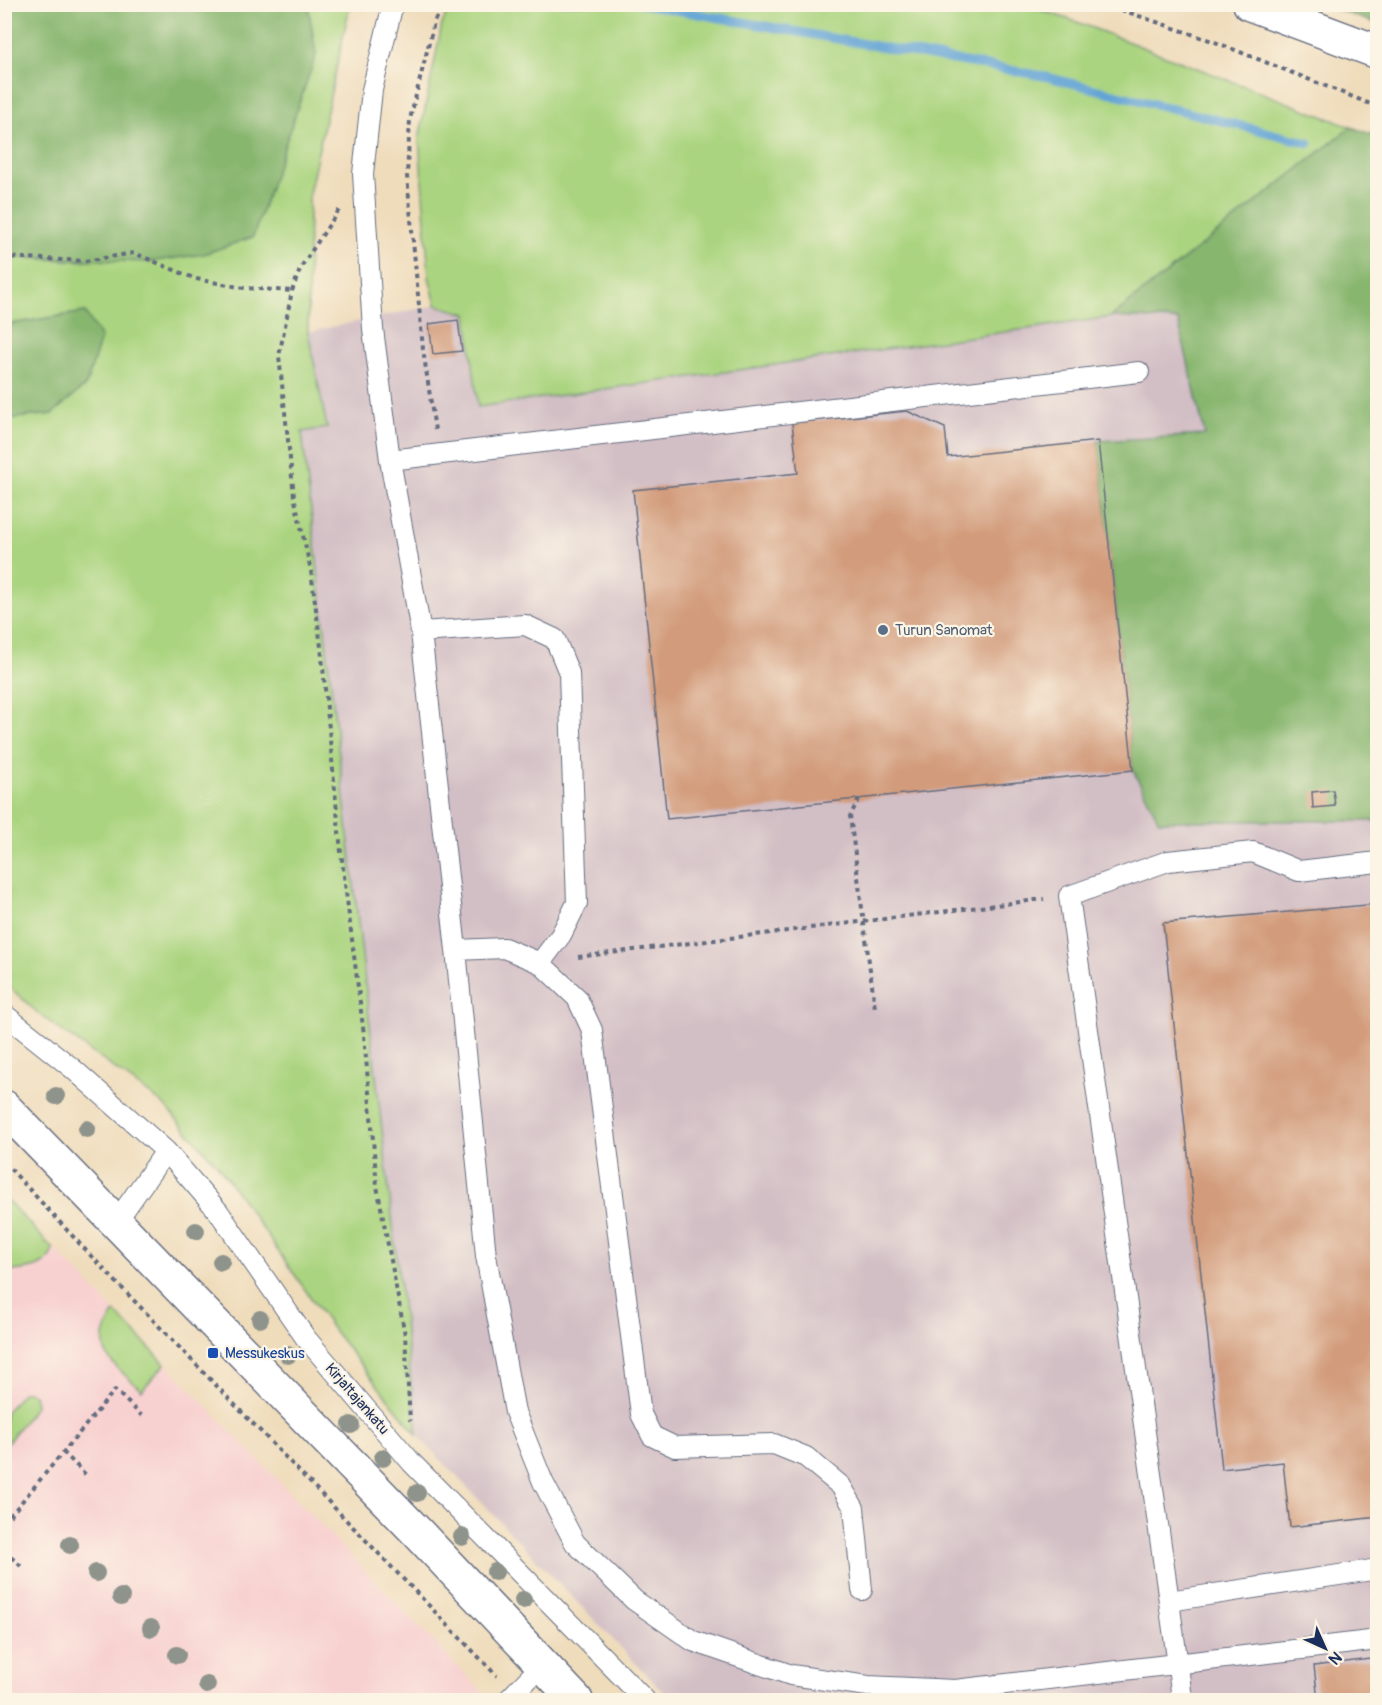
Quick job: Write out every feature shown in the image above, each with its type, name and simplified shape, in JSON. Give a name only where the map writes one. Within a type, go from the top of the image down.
[{"type":"street","points":[[1250,4],[1377,52]]},
{"type":"street","points":[[4,1107],[418,1533],[576,1701]]},
{"type":"lane","points":[[393,4],[372,90],[363,174],[373,329],[390,460],[421,632],[456,950],[486,1256],[515,1412],[543,1482],[575,1544],[634,1600],[693,1641],[791,1675],[867,1686],[955,1690],[1377,1640]]},
{"type":"lane","points":[[390,460],[1139,372]]},
{"type":"lane","points":[[421,632],[525,625],[555,639],[569,673],[577,903],[561,934],[540,963]]},
{"type":"lane","points":[[1182,1701],[1069,896],[1168,861],[1253,852],[1299,871],[1377,862]]},
{"type":"lane","points":[[456,950],[504,948],[540,963],[577,999],[592,1030],[641,1414],[652,1436],[675,1447],[774,1444],[806,1457],[841,1486],[854,1508],[862,1590]]},
{"type":"lane","name":"Kirjaltajankatu","points":[[4,1014],[72,1068],[166,1151],[218,1211],[304,1338],[412,1462],[645,1701]]},
{"type":"lane","points":[[117,1222],[166,1151]]},
{"type":"lane","points":[[1169,1601],[1377,1569]]},
{"type":"lane","points":[[511,1697],[542,1665]]},
{"type":"path","points":[[439,454],[423,349],[407,176],[410,119],[434,23],[441,4]]},
{"type":"path","points":[[1104,4],[1215,42],[1377,107]]},
{"type":"path","points":[[363,174],[301,267],[292,291],[279,356],[294,496],[311,571],[321,647],[341,852],[364,1035],[377,1186],[405,1335],[412,1462]]},
{"type":"path","points":[[4,257],[85,261],[134,253],[196,279],[244,288],[292,291]]},
{"type":"path","points":[[859,798],[850,816],[875,1008]]},
{"type":"path","points":[[540,963],[593,954],[864,923],[1069,896]]},
{"type":"path","points":[[4,1162],[511,1697]]},
{"type":"path","points":[[4,1522],[114,1390],[142,1416]]},
{"type":"path","points":[[63,1452],[88,1477]]},
{"type":"path","points":[[4,1551],[21,1566]]},
{"type":"shaded area","points":[[1351,127],[1377,136],[1377,1700],[671,1700],[417,1435],[302,431],[327,428],[308,332],[436,305],[467,314],[479,407],[1111,317]]},
{"type":"shaded area","points":[[4,1198],[80,1275],[490,1700],[5,1700]]},
{"type":"green space","points":[[5,4],[308,5],[316,55],[253,237],[204,254],[149,262],[5,257]]},
{"type":"green space","points":[[308,5],[350,5],[309,194],[308,332],[327,428],[302,432],[417,1435],[334,1331],[220,1168],[162,1103],[40,1015],[5,983],[5,419],[52,414],[85,312],[5,325],[5,257],[85,261],[316,55]]},
{"type":"green space","points":[[450,5],[1025,5],[1077,22],[1351,127],[1111,317],[478,407],[467,314],[436,305],[429,277],[419,139],[442,24]]},
{"type":"green space","points":[[1324,5],[1377,5],[1377,24]]},
{"type":"green space","points":[[1351,127],[1377,136],[1377,821],[1159,821],[1133,770],[1098,441],[1205,435],[1178,320],[1111,317]]},
{"type":"green space","points":[[85,312],[101,338],[86,385],[52,414],[5,419],[5,325]]},
{"type":"green space","points":[[5,1198],[53,1249],[46,1261],[34,1268],[5,1272]]},
{"type":"green space","points":[[115,1312],[165,1364],[142,1390],[114,1364],[104,1347],[107,1325]]},
{"type":"green space","points":[[23,1392],[34,1395],[36,1405],[5,1446],[5,1413]]},
{"type":"building","points":[[458,320],[462,351],[433,354],[429,324]]},
{"type":"building","name":"Turun Sanomat","points":[[907,411],[945,428],[948,457],[1098,441],[1133,770],[667,819],[633,490],[798,473],[792,423]]},
{"type":"building","points":[[1333,790],[1335,806],[1313,808],[1312,792]]},
{"type":"building","points":[[1378,904],[1378,1517],[1290,1527],[1283,1462],[1222,1469],[1163,923]]},
{"type":"building","points":[[1378,1658],[1378,1700],[1318,1700],[1314,1666]]},
{"type":"waterway","points":[[643,4],[1043,76],[1309,143]]},
{"type":"place","name":"Turun Sanomat","points":[[883,630]]},
{"type":"place","name":"Messukeskus","points":[[213,1353]]}]
